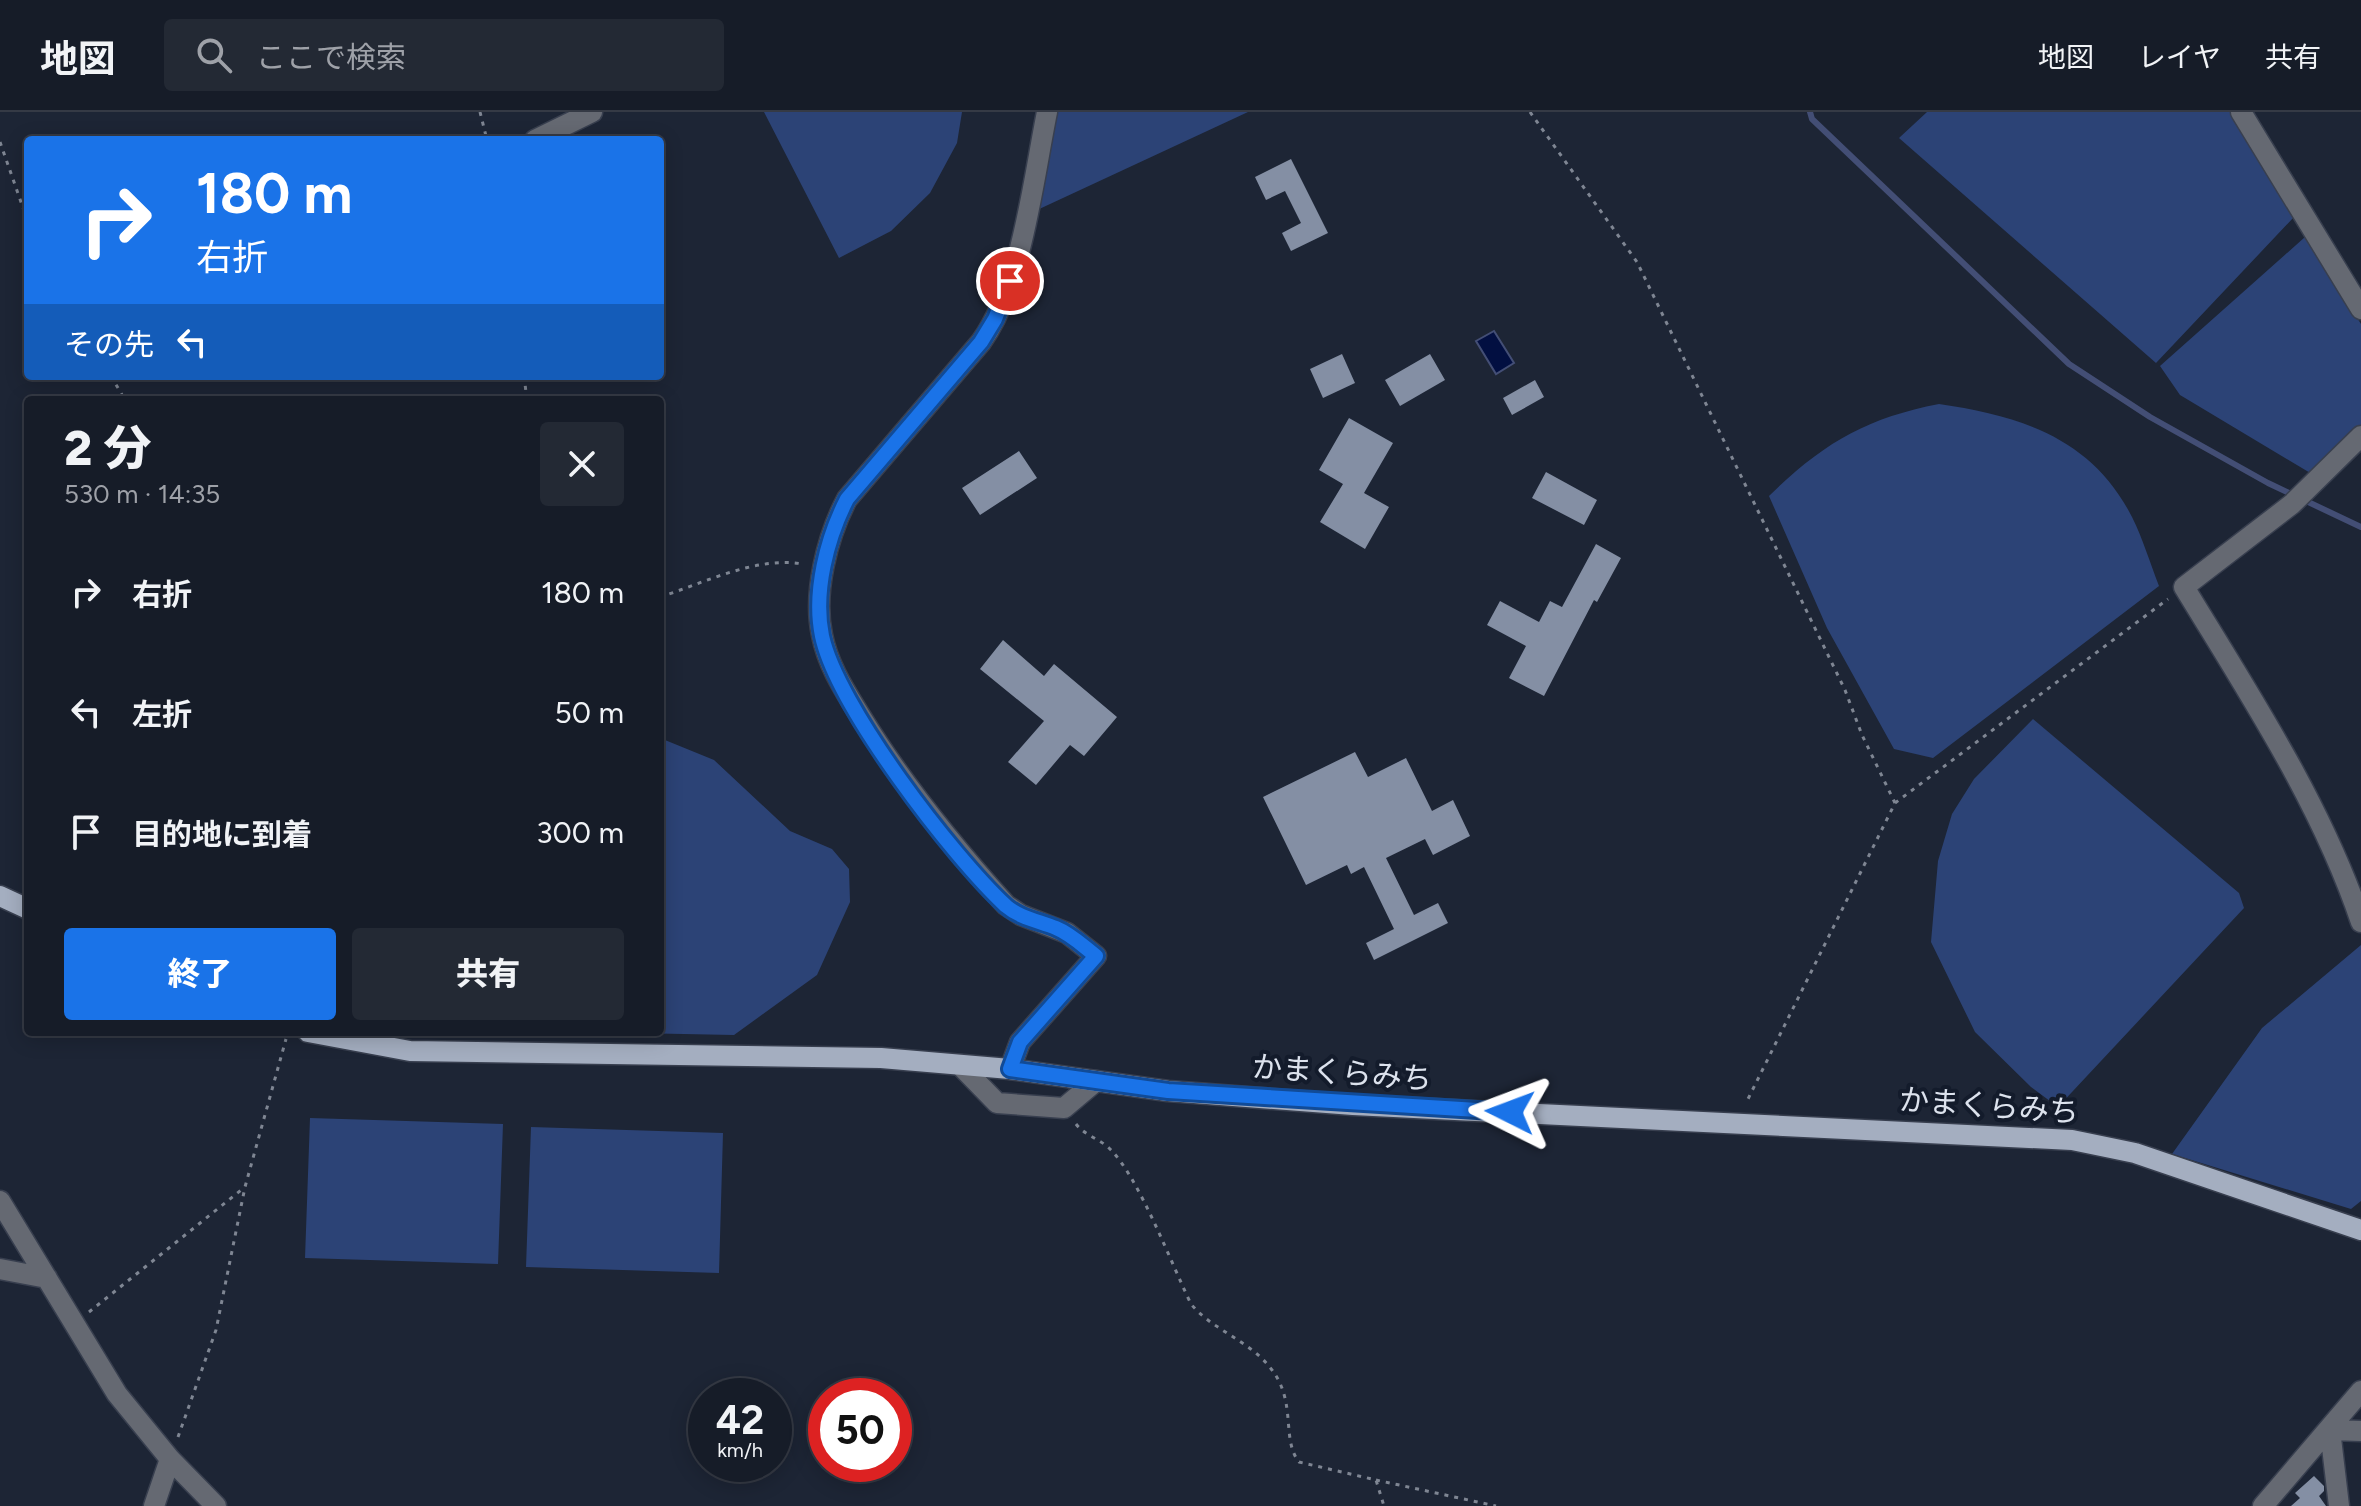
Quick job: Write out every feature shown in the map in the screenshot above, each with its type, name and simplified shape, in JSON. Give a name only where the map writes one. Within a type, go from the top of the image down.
[{"type":"main road","points":[[0,896],[24,907]]},
{"type":"main road","name":"かまくらみち","points":[[329,1036],[410,1051],[800,1056],[1010,1069],[1168,1091],[1353,1105],[1738,1121],[2072,1140],[2135,1153],[2361,1230]]},
{"type":"street","points":[[543,136],[592,112]]},
{"type":"street","points":[[1010,1069],[1020,1042],[1096,956],[1067,933],[1021,915],[1006,905],[959,853],[886,756],[828,659],[820,616],[824,568],[836,524],[852,491],[981,342],[995,319],[1016,257],[1047,112]]},
{"type":"street","points":[[2241,112],[2361,309]]},
{"type":"street","points":[[2361,436],[2292,504],[2184,587],[2259,711],[2330,845],[2361,922]]},
{"type":"street","points":[[960,1065],[997,1103],[1064,1108],[1096,1081]]},
{"type":"street","points":[[3,1213],[47,1278],[117,1394],[170,1459],[216,1506]]},
{"type":"street","points":[[0,1269],[47,1278]]},
{"type":"street","points":[[2263,1506],[2361,1391]]},
{"type":"street","points":[[2330,1430],[2361,1431]]},
{"type":"street","points":[[2330,1430],[2339,1506]]},
{"type":"street","points":[[154,1506],[170,1459]]},
{"type":"path","points":[[480,112],[486,136]]},
{"type":"path","points":[[1530,112],[1637,262],[1845,690],[1862,735],[1895,803]]},
{"type":"path","points":[[0,142],[24,211]]},
{"type":"path","points":[[664,596],[752,567],[788,562],[824,568]]},
{"type":"path","points":[[1738,1121],[1895,803],[2184,587]]},
{"type":"path","points":[[170,1459],[216,1330],[245,1187],[286,1039]]},
{"type":"path","points":[[1064,1108],[1082,1132],[1110,1149],[1134,1185],[1197,1312],[1203,1319],[1253,1349],[1272,1370],[1288,1399],[1289,1445],[1299,1462],[1496,1506]]},
{"type":"path","points":[[75,1324],[245,1187]]},
{"type":"path","points":[[1376,1480],[1384,1506]]},
{"type":"shaded area","points":[[764,112],[962,112],[957,143],[930,193],[891,231],[839,258]]},
{"type":"shaded area","points":[[1057,112],[1248,112],[1035,211]]},
{"type":"shaded area","points":[[1927,112],[2230,112],[2294,217],[2156,363],[1899,138]]},
{"type":"shaded area","points":[[2305,237],[2361,324],[2361,428],[2312,474],[2180,395],[2160,366]]},
{"type":"shaded area","points":[[1494,331],[1514,363],[1496,374],[1476,341]]},
{"type":"shaded area","points":[[1939,404],[2026,424],[2075,450],[2116,490],[2136,525],[2159,586],[1933,758],[1894,749],[1827,628],[1769,496],[1808,462],[1846,436],[1889,417]]},
{"type":"shaded area","points":[[2033,719],[2239,893],[2244,908],[2058,1107],[2031,1087],[1975,1032],[1931,942],[1938,861],[1952,814],[1974,779]]},
{"type":"shaded area","points":[[664,740],[714,760],[790,831],[832,849],[849,869],[850,902],[817,975],[734,1035],[664,1034]]},
{"type":"shaded area","points":[[2361,945],[2361,1201],[2351,1209],[2172,1154],[2262,1028]]},
{"type":"shaded area","points":[[310,1118],[503,1124],[498,1264],[305,1258]]},
{"type":"shaded area","points":[[531,1127],[723,1133],[719,1273],[526,1267]]},
{"type":"building","points":[[1291,159],[1328,233],[1291,251],[1282,233],[1301,223],[1285,191],[1266,200],[1255,177]]},
{"type":"building","points":[[1342,354],[1355,383],[1323,398],[1310,369]]},
{"type":"building","points":[[1430,354],[1445,380],[1400,406],[1385,380]]},
{"type":"building","points":[[1535,380],[1544,397],[1512,415],[1503,398]]},
{"type":"building","points":[[1349,418],[1393,443],[1364,493],[1389,507],[1365,549],[1320,522],[1343,484],[1319,470]]},
{"type":"building","points":[[1019,451],[1037,478],[980,515],[962,488]]},
{"type":"building","points":[[1546,472],[1597,500],[1584,525],[1532,498]]},
{"type":"building","points":[[1596,544],[1621,558],[1597,602],[1594,600],[1544,696],[1509,678],[1526,646],[1487,625],[1500,601],[1539,622],[1550,601],[1562,607]]},
{"type":"building","points":[[1003,640],[1044,676],[1054,664],[1117,717],[1084,756],[1070,745],[1036,785],[1008,762],[1044,721],[980,669]]},
{"type":"building","points":[[1355,752],[1368,777],[1406,758],[1432,811],[1453,800],[1470,836],[1433,855],[1425,839],[1386,858],[1414,915],[1438,903],[1448,923],[1374,960],[1366,943],[1394,929],[1364,867],[1351,874],[1347,865],[1306,885],[1263,797]]},
{"type":"building","points":[[2314,1476],[2324,1486],[2319,1496],[2326,1506],[2291,1506],[2300,1498],[2295,1493]]},
{"type":"waterway","points":[[1810,112],[1812,119],[2069,364],[2150,417],[2268,483],[2361,527]]},
{"type":"route","points":[[1010,281],[995,319],[981,342],[847,499],[836,524],[824,568],[820,616],[828,659],[838,679],[878,746],[959,853],[1013,911],[1067,933],[1096,956],[1020,1042],[1010,1069],[1168,1091],[1353,1105],[1510,1112]]}]
